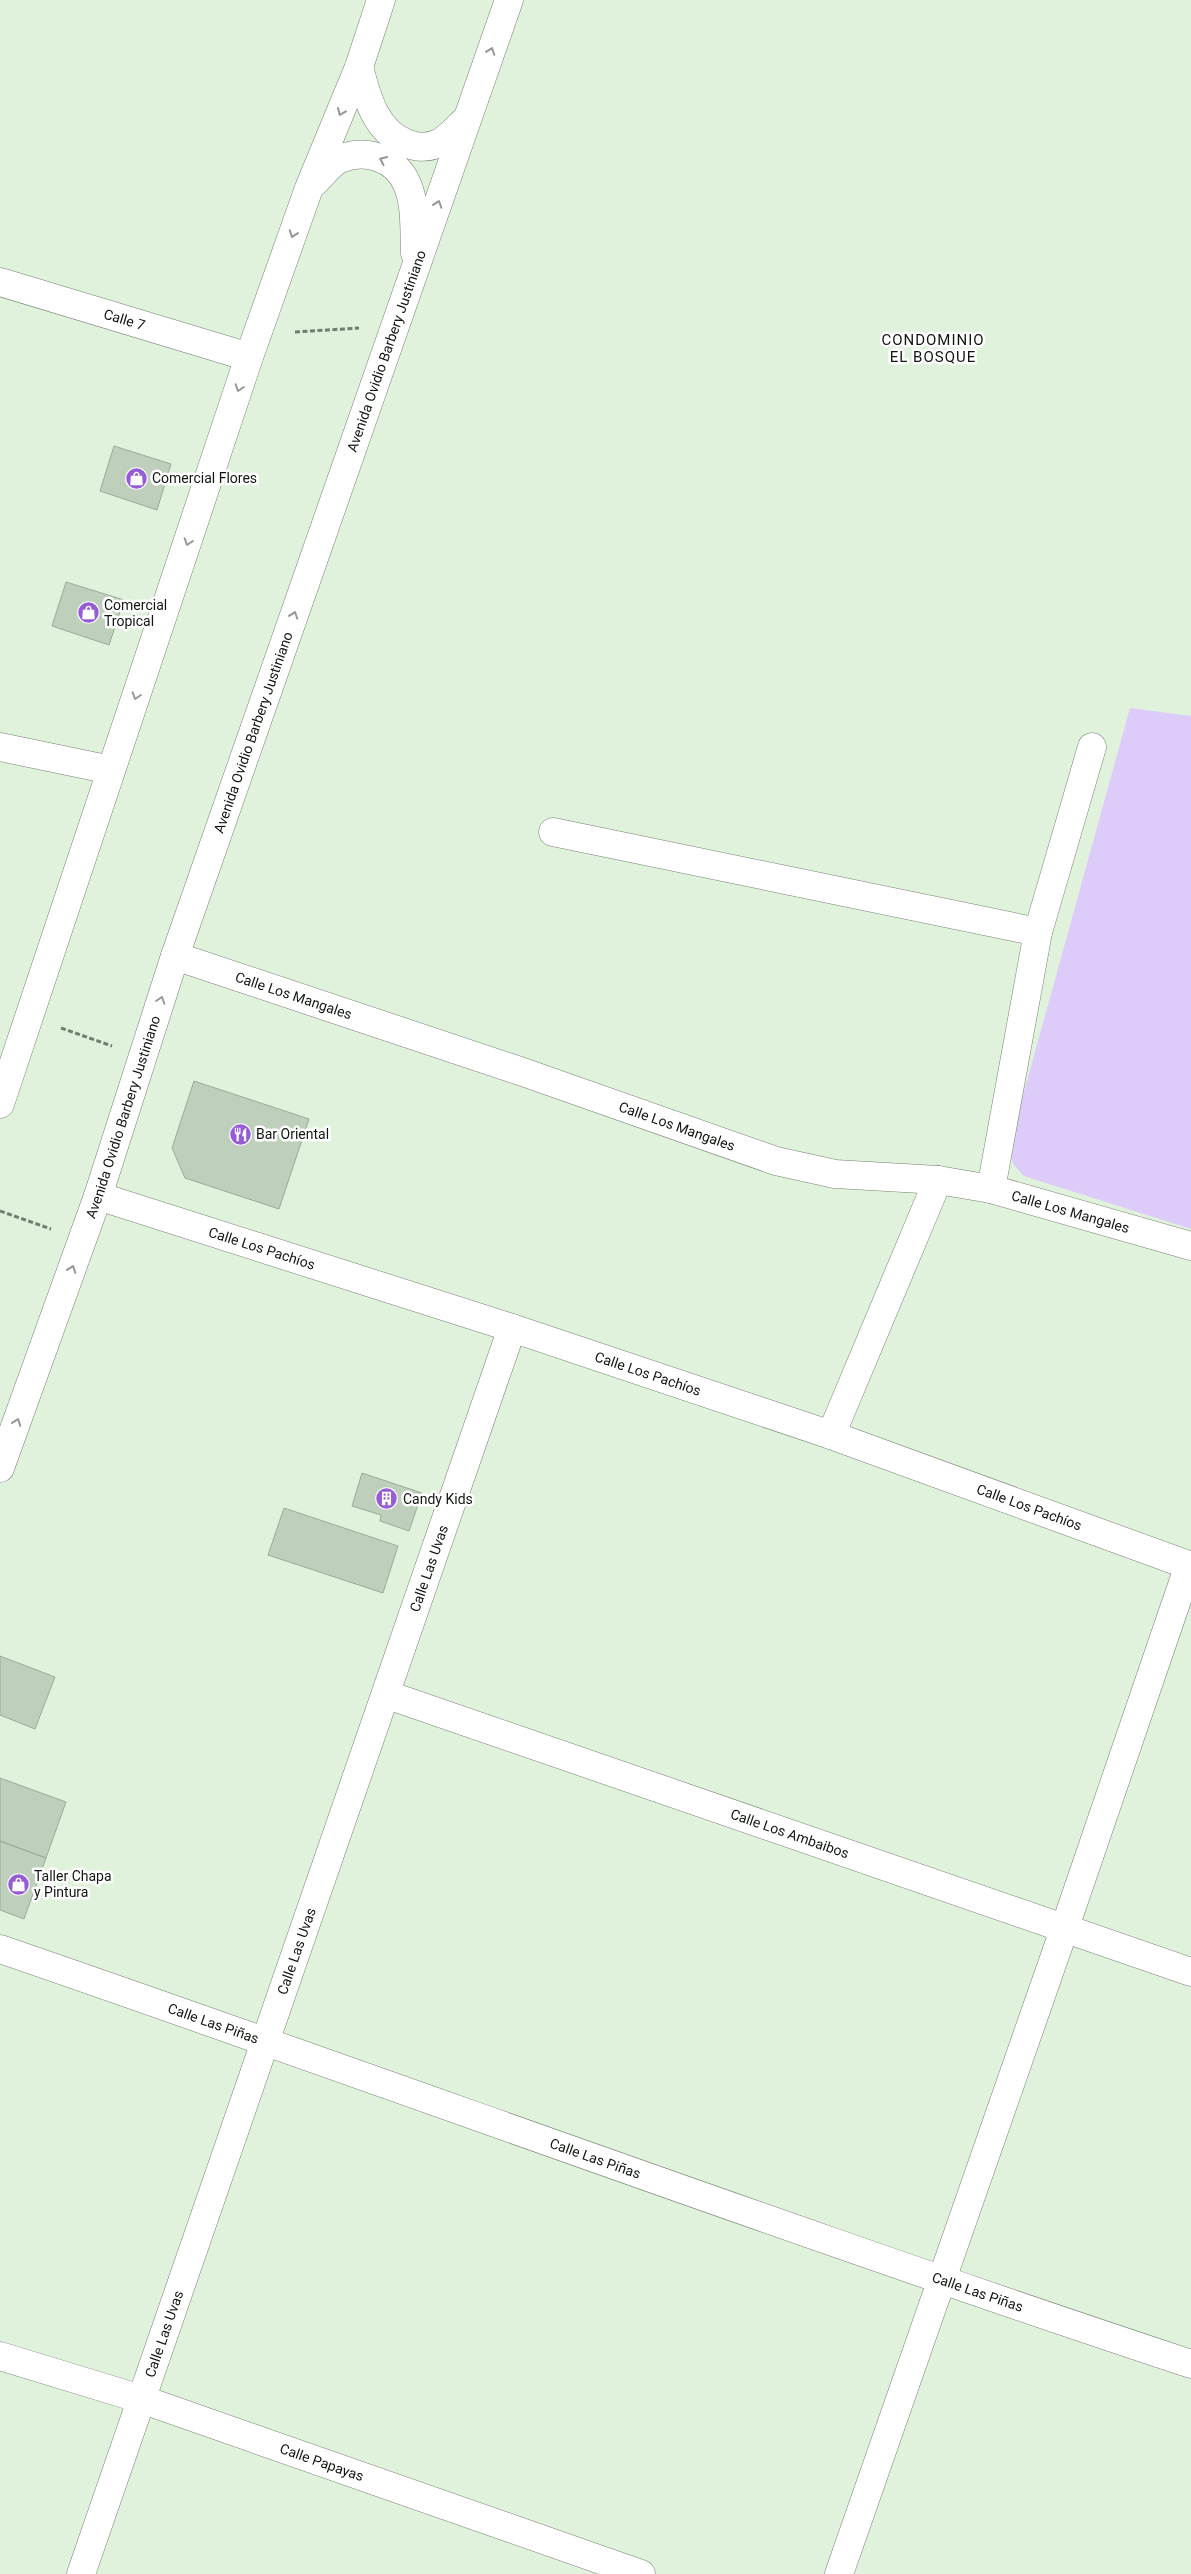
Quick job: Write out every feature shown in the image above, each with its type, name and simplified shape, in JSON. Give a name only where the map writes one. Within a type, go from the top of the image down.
[{"type":"street","points":[[0,1104],[253,346],[309,188],[359,67],[381,0]]},
{"type":"street","name":"Avenida Ovidio Barbery Justiniano","points":[[0,1468],[83,1240],[175,956],[509,0]]},
{"type":"street","points":[[359,67],[369,102],[381,125],[398,141],[420,148],[440,142],[468,118]]},
{"type":"street","points":[[309,188],[338,159],[364,152],[389,162],[407,184],[412,210],[416,267]]},
{"type":"street","name":"Calle 7","points":[[0,282],[253,346]]},
{"type":"street","points":[[0,747],[112,770]]},
{"type":"street","points":[[991,1189],[1038,932],[1092,748]]},
{"type":"street","points":[[553,832],[1038,932]]},
{"type":"street","name":"Calle Los Mangales","points":[[175,956],[520,1071],[776,1161],[834,1174],[938,1180],[991,1189],[1191,1246]]},
{"type":"street","points":[[831,1435],[938,1180]]},
{"type":"street","name":"Calle Los Pachíos","points":[[98,1196],[512,1328],[831,1435],[1190,1566]]},
{"type":"street","name":"Calle Las Uvas","points":[[81,2574],[388,1695],[512,1328]]},
{"type":"street","points":[[839,2574],[1190,1566]]},
{"type":"street","name":"Calle Los Ambaibos","points":[[388,1695],[1191,1972]]},
{"type":"street","name":"Calle Las Piñas","points":[[0,1949],[267,2041],[941,2281],[1191,2364]]},
{"type":"street","name":"Calle Papayas","points":[[0,2356],[141,2399],[641,2574]]},
{"type":"path","points":[[253,346],[395,325]]},
{"type":"path","points":[[29,1016],[143,1057]]},
{"type":"path","points":[[0,1212],[83,1240]]},
{"type":"shaded area","points":[[1130,708],[1191,716],[1191,1229],[1024,1176],[1014,1165],[1008,1150]]},
{"type":"building","name":"Comercial Flores","points":[[114,446],[171,464],[157,510],[100,491]]},
{"type":"building","name":"Comercial Tropical","points":[[66,582],[124,600],[109,645],[52,626]]},
{"type":"building","name":"Bar Oriental","points":[[194,1081],[309,1119],[279,1209],[185,1178],[172,1148]]},
{"type":"building","name":"Candy Kids","points":[[362,1473],[422,1493],[409,1531],[380,1521],[381,1515],[352,1506]]},
{"type":"building","points":[[284,1508],[398,1546],[383,1593],[268,1555]]},
{"type":"building","points":[[0,1656],[55,1677],[35,1729],[0,1715]]},
{"type":"building","points":[[0,1778],[66,1802],[46,1858],[0,1841]]},
{"type":"building","name":"Taller Chapa y Pintura","points":[[0,1841],[46,1858],[24,1919],[0,1910]]},
{"type":"place","name":"Comercial Flores","points":[[136,478]]},
{"type":"place","name":"Comercial Tropical","points":[[88,613]]},
{"type":"place","name":"Bar Oriental","points":[[240,1134]]},
{"type":"place","name":"Candy Kids","points":[[387,1499]]},
{"type":"place","name":"Taller Chapa y Pintura","points":[[18,1884]]},
{"type":"district","name":"CONDOMINIO EL BOSQUE","points":[[933,348]]}]
